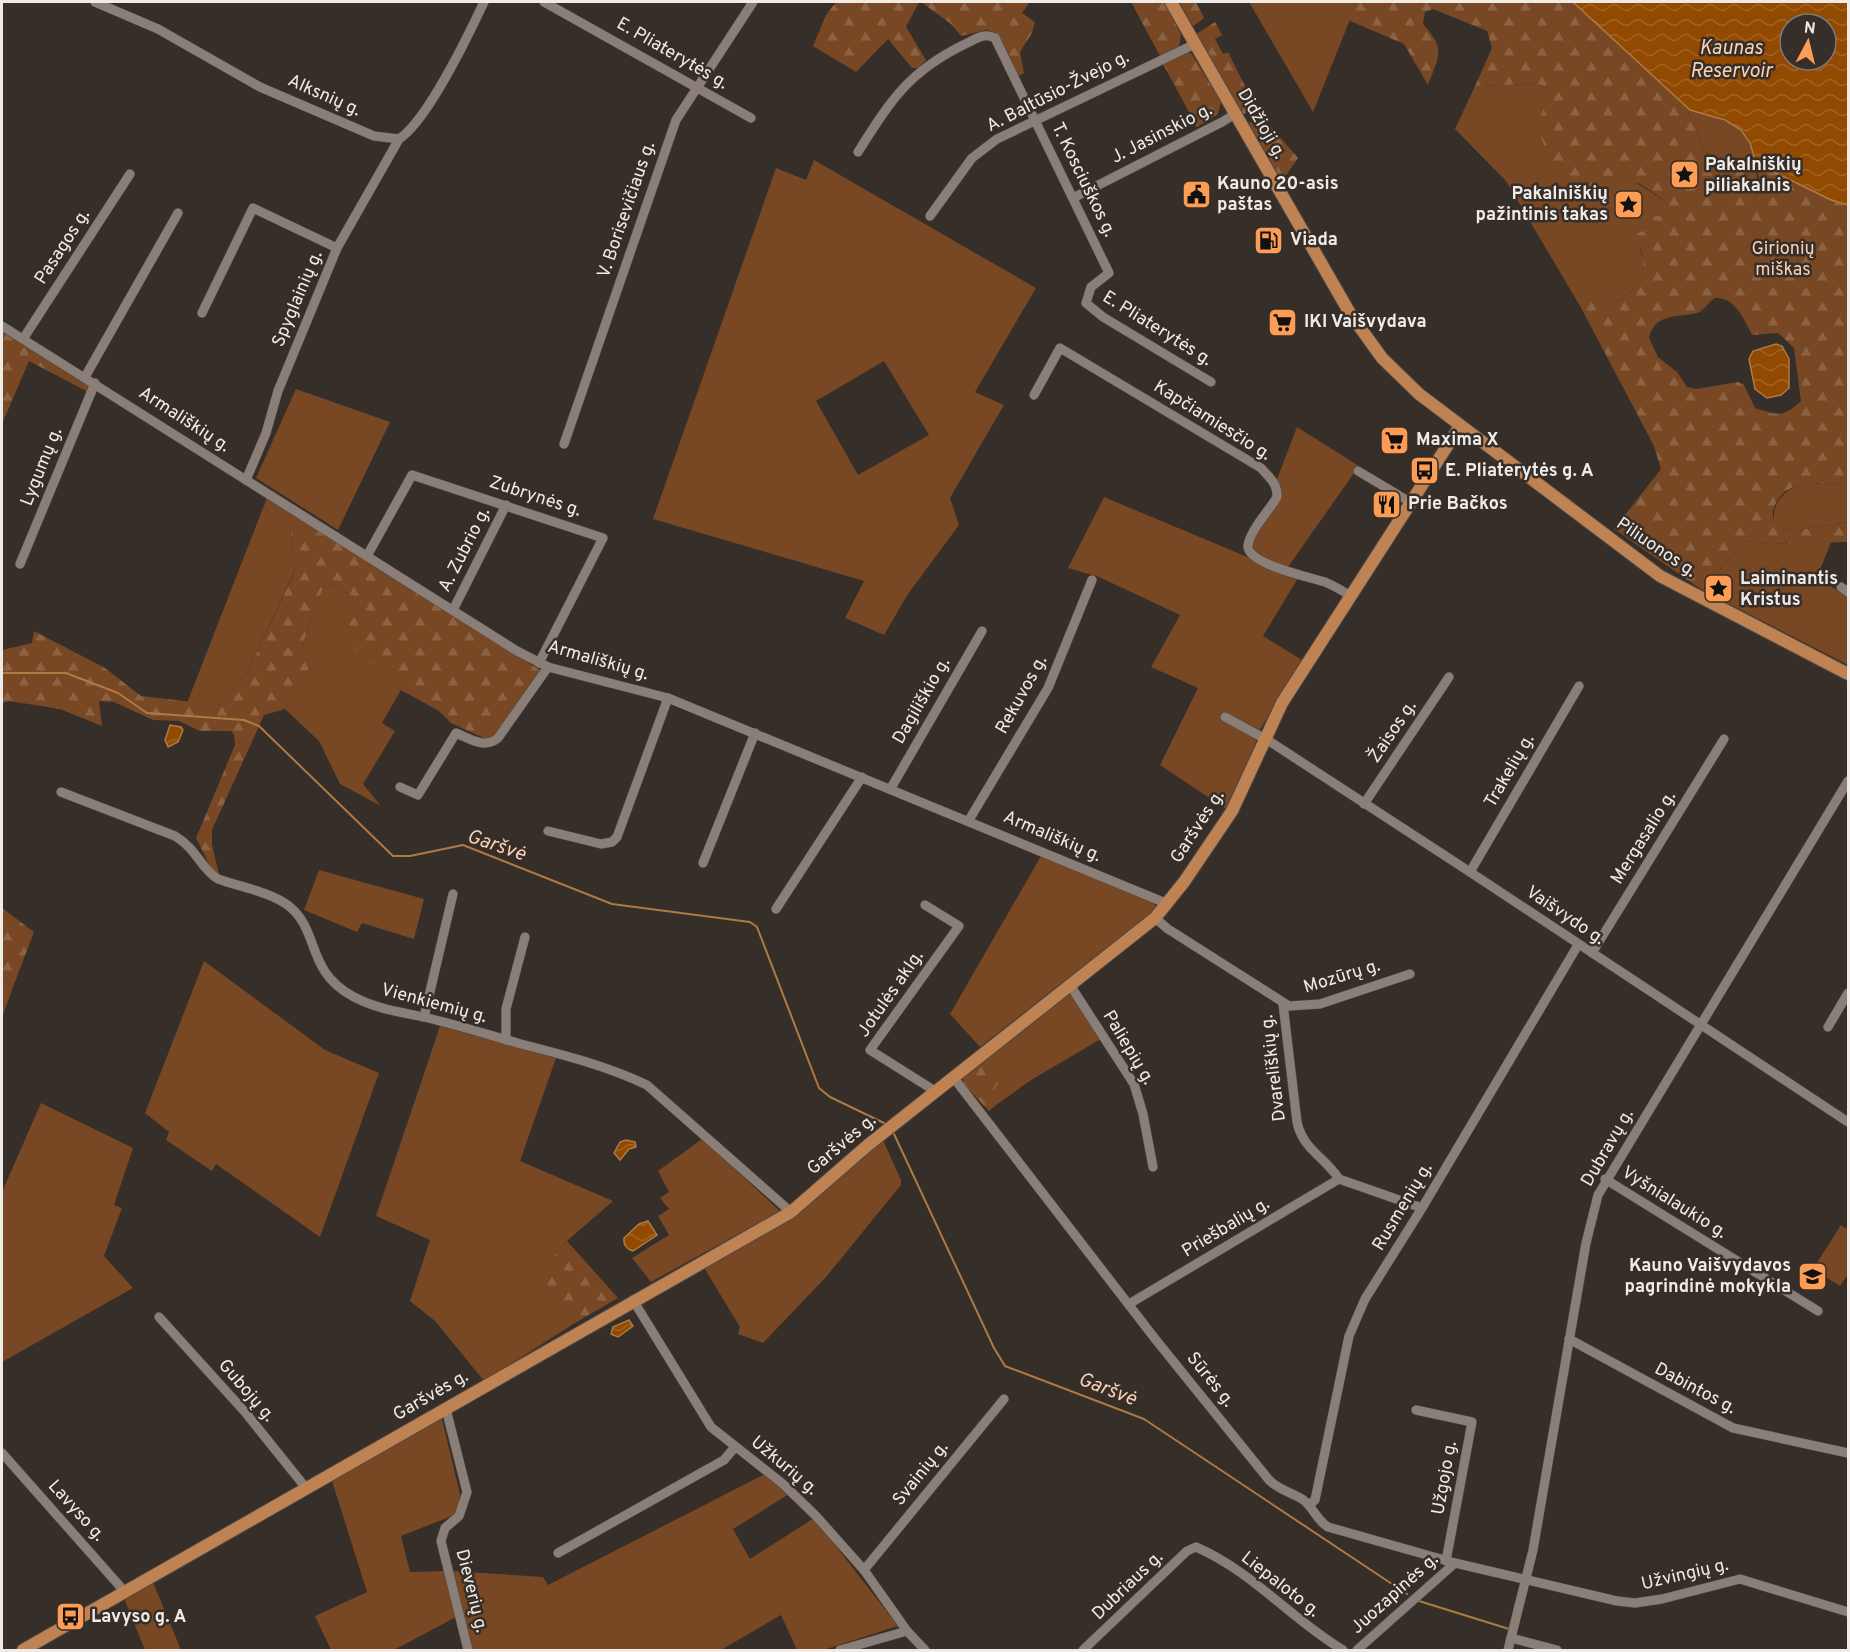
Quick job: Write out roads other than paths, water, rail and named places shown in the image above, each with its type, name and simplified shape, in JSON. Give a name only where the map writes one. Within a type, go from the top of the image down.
[{"type":"main road","name":"Didžioji g.","points":[[1171,2],[1337,293],[1368,341],[1410,387],[1460,426]]},
{"type":"main road","name":"Garšvės g.","points":[[22,1650],[791,1212],[935,1091],[1155,918],[1168,904],[1232,812],[1247,782],[1263,738],[1282,703],[1460,426]]},
{"type":"main road","name":"Piliuonos g.","points":[[1460,426],[1660,576],[1848,674]]},
{"type":"street","name":"Alksnių g.","points":[[95,2],[158,29],[260,87],[374,136],[399,139]]},
{"type":"street","points":[[399,139],[411,129],[442,81],[471,31],[484,2]]},
{"type":"street","name":"E. Pliaterytės g.","points":[[544,2],[751,118]]},
{"type":"street","name":"V. Borisevičiaus g.","points":[[564,444],[676,120],[739,19],[753,2]]},
{"type":"street","name":"T. Kosciuškos g.","points":[[858,152],[895,94],[911,78],[955,49],[981,36],[989,35],[995,38],[1109,273],[1091,287],[1086,303]]},
{"type":"street","name":"A. Baltūsio-Žvejo g.","points":[[930,216],[972,158],[997,140],[1035,119],[1195,44]]},
{"type":"street","name":"J. Jasinskio g.","points":[[1072,198],[1235,114]]},
{"type":"street","name":"Spyglainių g.","points":[[246,480],[266,433],[282,381],[337,248],[399,139]]},
{"type":"street","name":"Pasagos g.","points":[[23,339],[130,174]]},
{"type":"street","points":[[202,314],[253,208],[337,248]]},
{"type":"street","points":[[85,377],[178,213]]},
{"type":"street","name":"E. Pliaterytės g.","points":[[1086,303],[1103,317],[1211,382]]},
{"type":"street","name":"Armališkių g.","points":[[2,326],[544,665],[668,698],[969,820],[1168,904]]},
{"type":"street","name":"Kapčiamiesčio g.","points":[[1034,395],[1060,348],[1261,468],[1273,480],[1278,489],[1278,497],[1251,536],[1248,548],[1250,553],[1266,563],[1338,588],[1350,596]]},
{"type":"street","name":"Lygumų g.","points":[[20,564],[95,383]]},
{"type":"street","points":[[1358,471],[1410,502]]},
{"type":"street","name":"Zubrynės g.","points":[[367,556],[412,475],[603,537],[544,665]]},
{"type":"street","name":"A. Zubrio g.","points":[[453,610],[506,505]]},
{"type":"street","name":"Rekuvos g.","points":[[969,820],[1048,688],[1092,580]]},
{"type":"street","name":"Dagiliškio g.","points":[[891,788],[982,631]]},
{"type":"street","points":[[400,787],[418,795],[456,732],[482,744],[493,742],[498,738],[544,665]]},
{"type":"street","name":"Žaisos g.","points":[[1364,804],[1449,677]]},
{"type":"street","name":"Trakelių g.","points":[[1470,872],[1579,686]]},
{"type":"street","points":[[548,831],[601,844],[612,842],[617,837],[668,698]]},
{"type":"street","name":"Vaišvydo g.","points":[[1225,717],[1263,738],[1470,872],[1848,1122]]},
{"type":"street","points":[[703,863],[755,733]]},
{"type":"street","name":"Mergasalio g.","points":[[1592,953],[1724,739]]},
{"type":"street","points":[[776,909],[862,777]]},
{"type":"street","name":"Dubravų g.","points":[[1508,1650],[1526,1578],[1593,1210],[1605,1179],[1701,1026],[1848,782]]},
{"type":"street","name":"Vienkiemių g.","points":[[61,792],[175,836],[194,850],[212,876],[289,906],[305,930],[321,968],[334,984],[353,997],[378,1008],[424,1017],[626,1075],[647,1085],[791,1212]]},
{"type":"street","points":[[424,1017],[453,894]]},
{"type":"street","name":"Jotulės aklg.","points":[[926,905],[959,926],[870,1050],[935,1091]]},
{"type":"street","name":"Dvareliškių g.","points":[[1155,918],[1168,929],[1284,1004],[1290,1077],[1300,1136],[1307,1147],[1331,1167],[1339,1179],[1422,1208]]},
{"type":"street","points":[[506,1040],[506,1009],[525,937]]},
{"type":"street","name":"Rusmenių g.","points":[[1309,1505],[1315,1500],[1349,1336],[1365,1299],[1422,1208],[1578,945]]},
{"type":"street","name":"Mozūrų g.","points":[[1284,1004],[1297,1007],[1320,1004],[1410,974]]},
{"type":"street","name":"Paliepių g.","points":[[1070,985],[1134,1084],[1143,1114],[1153,1167]]},
{"type":"street","points":[[1828,1027],[1848,993]]},
{"type":"street","name":"Sūrės g.","points":[[953,1077],[1129,1305],[1277,1488],[1302,1499],[1309,1505],[1318,1521],[1328,1527],[1451,1562],[1526,1578]]},
{"type":"street","name":"Priešbalių g.","points":[[1129,1305],[1339,1179]]},
{"type":"street","name":"Vyšnialaukio g.","points":[[1605,1179],[1818,1311]]},
{"type":"street","name":"Užkurių g.","points":[[633,1300],[711,1427],[783,1484],[864,1570],[907,1630],[925,1650]]},
{"type":"street","name":"Gubojų g.","points":[[159,1317],[245,1412],[306,1488]]},
{"type":"street","name":"Dabintos g.","points":[[1569,1339],[1733,1428],[1848,1453]]},
{"type":"street","name":"Svainių g.","points":[[864,1570],[1004,1399]]},
{"type":"street","name":"Dieverių g.","points":[[446,1409],[467,1492],[459,1516],[445,1528],[441,1541],[468,1650]]},
{"type":"street","name":"Užgojo g.","points":[[1416,1410],[1472,1422],[1451,1562]]},
{"type":"street","points":[[558,1553],[724,1460],[735,1447]]},
{"type":"street","name":"Lavyso g.","points":[[2,1453],[125,1592]]},
{"type":"street","name":"Dubriaus g.","points":[[1083,1650],[1187,1551],[1196,1547]]},
{"type":"street","name":"Liepaloto g.","points":[[1196,1547],[1244,1576],[1287,1607],[1321,1637],[1343,1650]]},
{"type":"street","name":"Juozapinės g.","points":[[1357,1650],[1451,1562]]},
{"type":"street","name":"Užvingių g.","points":[[1526,1578],[1617,1601],[1635,1603],[1689,1593],[1740,1579],[1848,1612]]},
{"type":"street","points":[[840,1650],[907,1630]]},
{"type":"street","points":[[1511,1638],[1557,1650]]},
{"type":"water","name":"Kaunas Reservoir","points":[[1573,2],[1848,2],[1848,205],[1831,200],[1756,163],[1750,143],[1741,130],[1725,120],[1690,110]]},
{"type":"water","points":[[1776,344],[1782,346],[1789,359],[1789,388],[1781,395],[1767,398],[1755,389],[1749,359],[1753,351]]},
{"type":"water","points":[[170,725],[181,727],[183,730],[178,742],[168,747],[165,740]]},
{"type":"water","points":[[626,1140],[635,1142],[636,1147],[629,1149],[620,1160],[614,1153],[620,1142]]},
{"type":"water","points":[[648,1221],[657,1235],[633,1251],[629,1249],[624,1238],[639,1224]]},
{"type":"water","points":[[629,1320],[633,1326],[618,1337],[611,1334],[613,1327]]},
{"type":"waterway","name":"Garšvė","points":[[2,673],[66,673],[118,693],[147,713],[244,720],[259,726],[393,856],[410,856],[463,845],[612,904],[750,922],[757,927],[819,1088],[830,1097],[884,1123]]},
{"type":"waterway","name":"Garšvė","points":[[894,1134],[994,1348],[1005,1366],[1144,1419],[1407,1594]]},
{"type":"waterway","name":"Garšvė","points":[[1419,1601],[1509,1629]]},
{"type":"place","name":"Pakalniškių piliakalnis","points":[[1684,175]]},
{"type":"place","name":"Kauno 20-asis paštas","points":[[1196,194]]},
{"type":"place","name":"Pakalniškių pažintinis takas","points":[[1629,204]]},
{"type":"place","name":"Viada","points":[[1269,240]]},
{"type":"place","name":"IKI Vaišvydava","points":[[1283,322]]},
{"type":"place","name":"Maxima X","points":[[1395,440]]},
{"type":"place","name":"E. Pliaterytės g. A","points":[[1424,471]]},
{"type":"place","name":"Prie Bačkos","points":[[1387,504]]},
{"type":"place","name":"Laiminantis Kristus","points":[[1719,589]]},
{"type":"place","name":"Kauno Vaišvydavos pagrindinė mokykla","points":[[1812,1276]]},
{"type":"place","name":"Lavyso g. A","points":[[70,1617]]},
{"type":"park label","name":"Girionių miškas","points":[[1783,259]]}]
